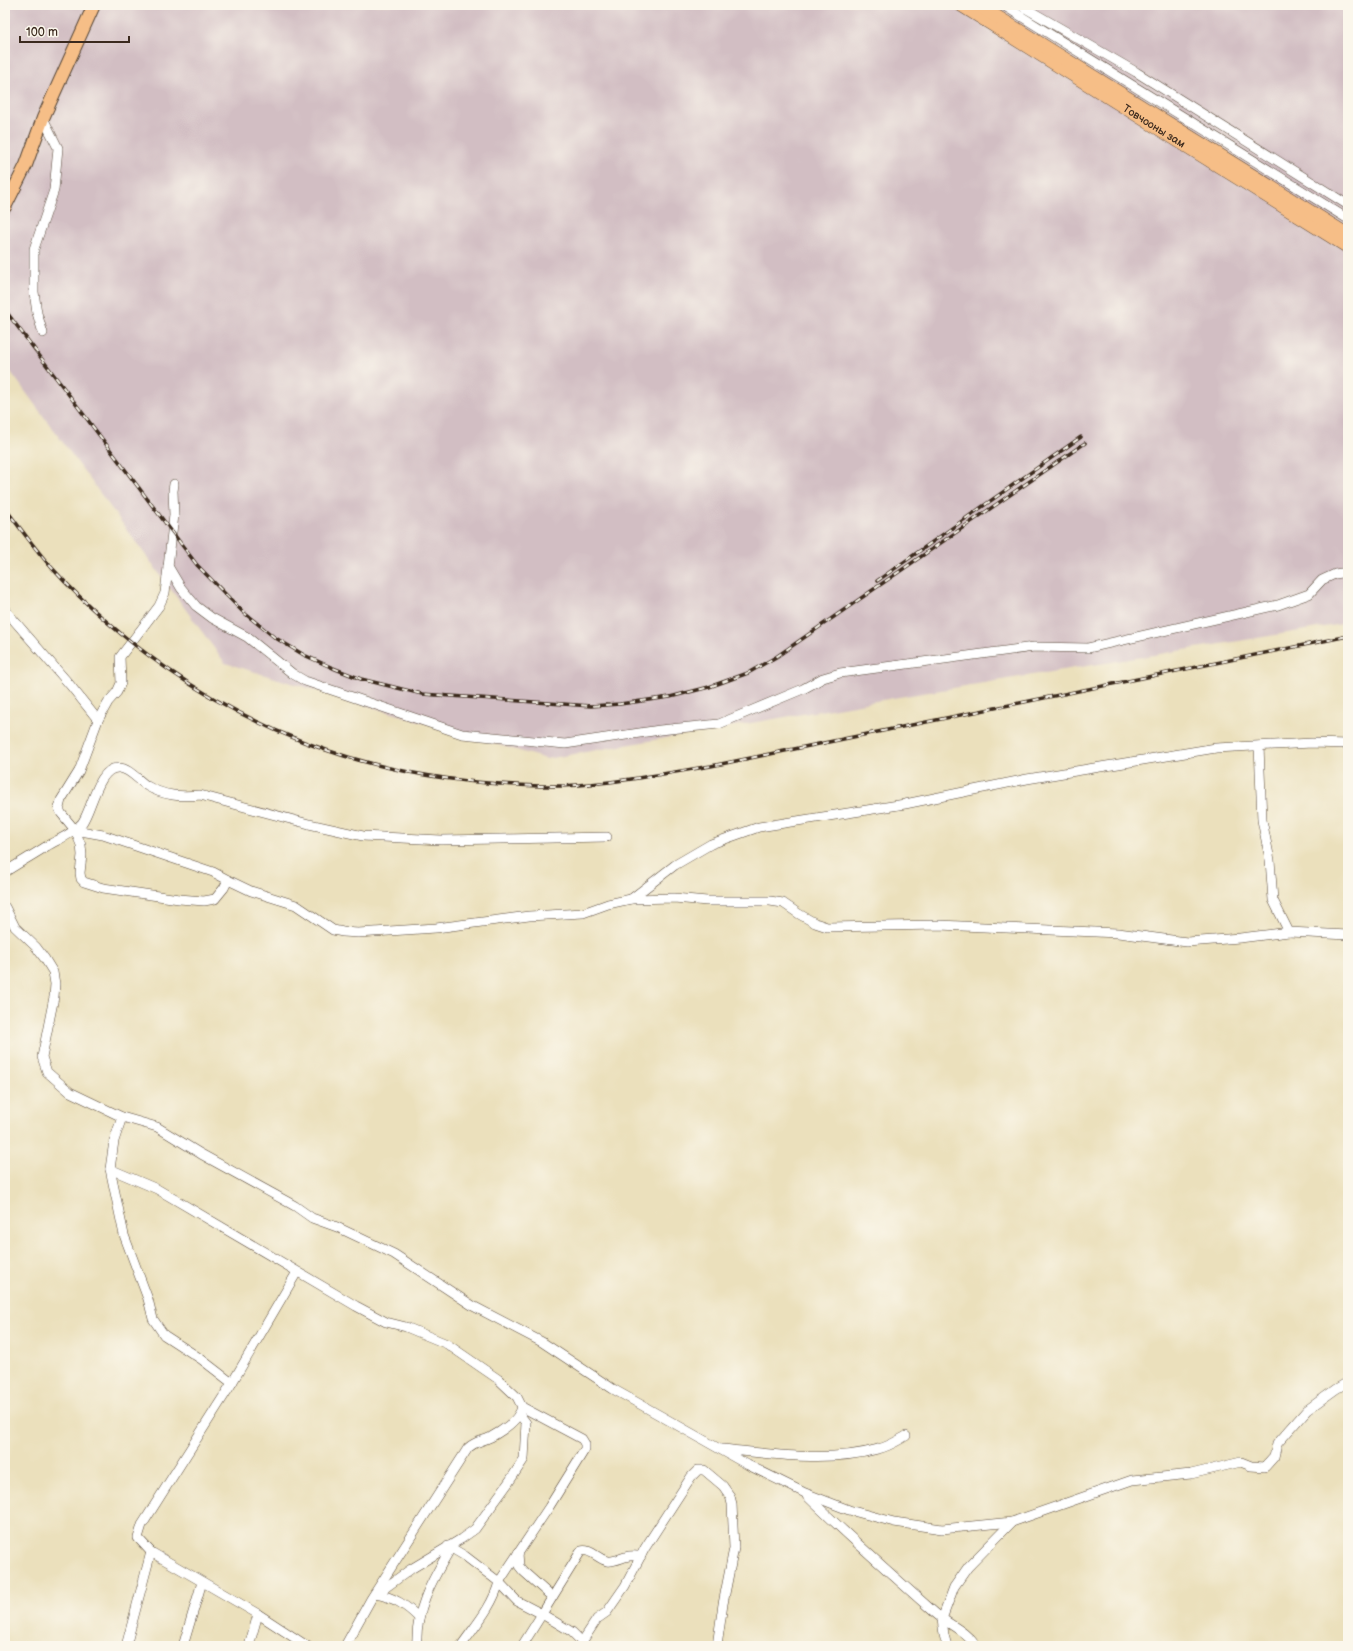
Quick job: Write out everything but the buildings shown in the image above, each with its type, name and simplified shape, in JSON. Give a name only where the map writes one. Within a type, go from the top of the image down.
[{"type":"highway","name":"Товчооны зам","points":[[961,5],[1348,247]]},
{"type":"highway","name":"Товчооны зам","points":[[978,5],[1348,235]]},
{"type":"main road","points":[[5,207],[26,165],[43,118],[94,5]]},
{"type":"street","points":[[1003,5],[1348,219]]},
{"type":"street","points":[[1020,5],[1136,72],[1348,205]]},
{"type":"street","points":[[43,118],[58,148],[54,190],[34,249],[34,292],[37,313],[43,333]]},
{"type":"street","points":[[174,484],[174,515],[168,566],[160,606],[120,657],[121,684],[117,692],[108,702],[98,720],[79,771],[61,800],[59,808],[61,813],[76,830],[81,845],[81,879],[91,885],[179,899],[211,901],[216,899],[228,880]]},
{"type":"street","points":[[168,566],[181,588],[196,606],[212,618],[247,637],[279,664],[305,681],[462,734],[565,744],[660,730],[719,724],[803,689],[823,678],[840,674],[1034,647],[1088,648],[1120,641],[1278,605],[1309,594],[1322,580],[1334,574],[1348,572]]},
{"type":"street","points":[[5,610],[70,684],[98,720]]},
{"type":"street","points":[[631,899],[675,865],[711,844],[759,827],[905,804],[1027,780],[1216,748],[1312,743],[1348,744]]},
{"type":"street","points":[[1259,746],[1262,820],[1270,860],[1273,900],[1289,932]]},
{"type":"street","points":[[5,872],[76,830],[90,812],[96,789],[103,778],[110,770],[119,768],[126,770],[148,786],[168,795],[200,795],[309,824],[363,836],[441,840],[607,837]]},
{"type":"street","points":[[76,830],[103,835],[213,872],[251,891],[296,905],[333,930],[343,932],[358,933],[436,928],[529,916],[583,913],[608,904],[631,899],[674,898],[707,901],[770,901],[783,903],[804,917],[827,927],[939,925],[1118,933],[1188,942],[1289,932],[1348,935]]},
{"type":"street","points":[[5,907],[15,927],[36,948],[53,972],[55,984],[54,997],[42,1057],[46,1072],[70,1092],[122,1117],[157,1127],[201,1154],[295,1206],[312,1218],[337,1227],[394,1254],[473,1306],[542,1342],[613,1389],[748,1465],[804,1493],[849,1510],[894,1522],[942,1529],[1012,1522],[1132,1480],[1191,1474],[1242,1462],[1251,1466],[1265,1467],[1274,1457],[1277,1444],[1307,1410],[1348,1382]]},
{"type":"street","points":[[122,1117],[114,1141],[110,1169],[124,1235],[148,1299],[153,1319],[164,1335],[201,1359],[232,1383]]},
{"type":"street","points":[[110,1169],[157,1189],[297,1272],[386,1322],[406,1327],[447,1344],[498,1379],[517,1397],[526,1422],[524,1459],[509,1482],[475,1529],[462,1539],[411,1569],[383,1590],[375,1594]]},
{"type":"street","points":[[297,1272],[232,1383],[142,1525],[138,1538],[151,1552],[258,1614],[307,1646]]},
{"type":"street","points":[[461,1646],[491,1604],[499,1582],[582,1455],[585,1444],[582,1440],[521,1411]]},
{"type":"street","points":[[345,1646],[375,1594],[468,1448],[475,1442],[490,1437],[521,1411]]},
{"type":"street","points":[[718,1448],[815,1456],[879,1449],[906,1436]]},
{"type":"street","points":[[448,1546],[465,1556],[499,1582],[516,1601],[562,1626],[584,1644],[597,1619],[606,1612],[625,1586],[641,1556],[691,1477],[698,1470],[704,1470],[723,1486],[730,1496],[732,1504],[734,1548],[723,1604],[717,1646]]},
{"type":"street","points":[[804,1493],[859,1546],[942,1619],[971,1639],[976,1646]]},
{"type":"street","points":[[947,1646],[942,1619],[954,1587],[968,1567],[1012,1522]]},
{"type":"street","points":[[417,1646],[419,1618],[429,1587],[448,1552],[448,1546]]},
{"type":"street","points":[[522,1646],[581,1551],[584,1550],[590,1552],[607,1561],[631,1556],[641,1556]]},
{"type":"street","points":[[126,1646],[151,1552]]},
{"type":"street","points":[[518,1553],[519,1566],[552,1597]]},
{"type":"street","points":[[183,1646],[202,1582]]},
{"type":"street","points":[[375,1594],[391,1597],[404,1605],[419,1618]]},
{"type":"street","points":[[249,1646],[258,1614]]},
{"type":"shaded area","points":[[5,5],[1348,5],[1348,623],[905,696],[546,759],[225,663],[5,364]]},
{"type":"railway","points":[[5,310],[197,565],[243,612],[274,637],[304,655],[361,679],[422,694],[591,706],[620,704],[670,697],[709,687],[748,673],[776,657],[1085,443]]},
{"type":"railway","points":[[877,581],[1081,437]]},
{"type":"railway","points":[[5,508],[52,568],[106,621],[136,646],[168,669],[201,691],[234,710],[304,742],[361,761],[450,779],[510,785],[583,785],[626,780],[711,766],[1348,636]]}]
